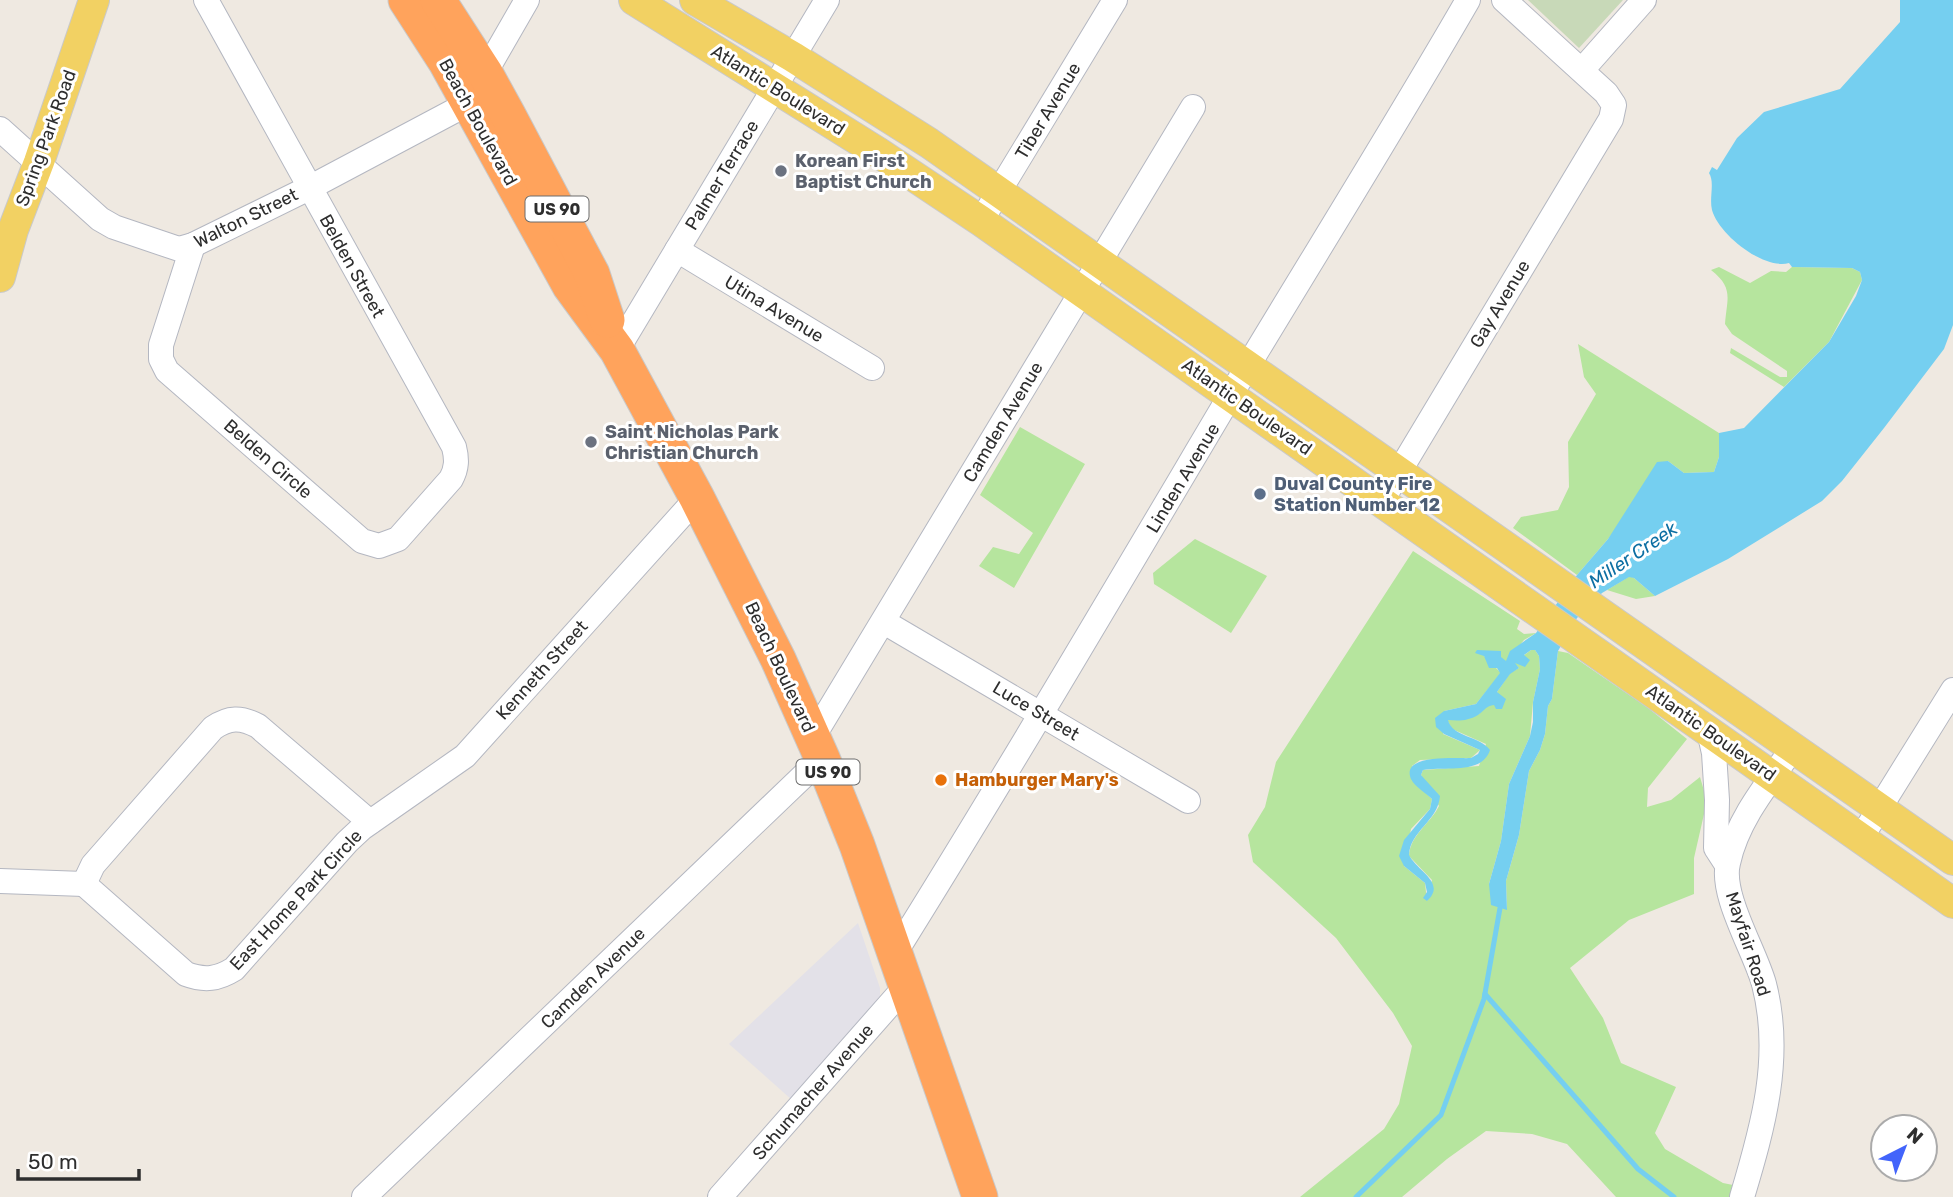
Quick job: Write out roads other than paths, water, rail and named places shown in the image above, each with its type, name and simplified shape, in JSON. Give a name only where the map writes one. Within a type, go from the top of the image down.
[{"type":"highway","name":"Beach Boulevard","points":[[407,0],[477,88]]},
{"type":"highway","name":"Beach Boulevard","points":[[438,0],[570,286],[617,350],[697,498],[760,621],[818,748],[857,845],[980,1197]]},
{"type":"main road","name":"Spring Park Road","points":[[0,277],[13,230],[94,0]]},
{"type":"main road","name":"Atlantic Boulevard","points":[[634,0],[879,153],[981,221],[1953,903]]},
{"type":"main road","name":"Atlantic Boulevard","points":[[695,0],[793,57],[929,142],[1953,860]]},
{"type":"street","name":"Belden Street","points":[[206,0],[454,447],[457,458]]},
{"type":"street","points":[[477,88],[527,0]]},
{"type":"street","name":"Palmer Terrace","points":[[617,350],[827,0]]},
{"type":"street","name":"Tiber Avenue","points":[[981,221],[1115,0]]},
{"type":"street","name":"Linden Avenue","points":[[895,954],[1042,715],[1468,0]]},
{"type":"street","points":[[1504,0],[1582,70],[1644,0]]},
{"type":"street","name":"Gay Avenue","points":[[1381,502],[1611,119],[1614,105],[1606,93],[1582,70]]},
{"type":"street","name":"Walton Street","points":[[0,129],[100,219],[114,227],[179,249],[194,246],[309,188],[477,88]]},
{"type":"street","name":"Camden Avenue","points":[[363,1197],[818,748],[884,622],[1193,107]]},
{"type":"street","name":"Belden Circle","points":[[194,246],[161,345],[161,359],[167,371],[362,541],[379,546],[398,539],[451,479],[456,470],[457,458]]},
{"type":"street","name":"Utina Avenue","points":[[677,250],[872,369]]},
{"type":"street","name":"Kenneth Street","points":[[370,822],[465,756],[697,498]]},
{"type":"street","name":"Luce Street","points":[[884,622],[1188,801]]},
{"type":"street","points":[[1861,838],[1953,690]]},
{"type":"street","points":[[0,881],[84,884],[93,865],[213,728],[234,718],[258,726],[370,822]]},
{"type":"street","name":"Mayfair Road","points":[[1709,731],[1714,753],[1717,800],[1716,848],[1727,865],[1737,916],[1764,984],[1773,1039],[1771,1079],[1765,1114],[1742,1197]]},
{"type":"street","points":[[1727,865],[1738,833],[1793,748]]},
{"type":"street","name":"East Home Park Circle","points":[[84,884],[186,974],[199,979],[222,977],[234,969],[348,842],[370,822]]},
{"type":"street","name":"Schumacher Avenue","points":[[720,1197],[905,986]]},
{"type":"water","points":[[1900,0],[1953,0],[1953,325],[1944,349],[1842,481],[1822,501],[1728,559],[1655,596],[1634,578],[1629,577],[1602,593],[1577,618],[1558,651],[1545,734],[1529,771],[1519,835],[1506,881],[1507,910],[1491,905],[1489,884],[1501,841],[1509,784],[1530,736],[1533,722],[1533,702],[1540,669],[1539,656],[1535,650],[1524,655],[1530,660],[1525,667],[1515,663],[1519,668],[1510,674],[1497,692],[1506,699],[1502,709],[1496,709],[1494,705],[1471,718],[1448,720],[1455,730],[1490,750],[1486,758],[1471,766],[1423,770],[1421,775],[1440,796],[1434,812],[1414,839],[1409,855],[1434,888],[1427,901],[1423,898],[1427,892],[1425,883],[1404,866],[1399,856],[1404,840],[1430,809],[1432,799],[1413,782],[1410,771],[1422,761],[1471,758],[1478,754],[1480,750],[1444,734],[1436,727],[1435,718],[1444,711],[1476,704],[1500,673],[1497,668],[1489,668],[1484,656],[1475,653],[1477,650],[1501,651],[1501,657],[1506,661],[1510,651],[1536,633],[1577,575],[1608,539],[1657,462],[1668,461],[1684,473],[1714,472],[1719,457],[1719,433],[1744,428],[1829,342],[1856,296],[1862,280],[1860,272],[1852,268],[1792,267],[1789,263],[1779,264],[1755,256],[1733,240],[1716,220],[1712,210],[1712,181],[1709,173],[1712,167],[1717,170],[1737,138],[1764,112],[1840,89],[1900,22]]},
{"type":"waterway","name":"Miller Creek","points":[[1356,1197],[1441,1115],[1484,999],[1500,908]]},
{"type":"waterway","points":[[1485,994],[1638,1169],[1674,1197]]},
{"type":"place","name":"Korean First Baptist Church","points":[[781,171]]},
{"type":"place","name":"Saint Nicholas Park Christian Church","points":[[591,442]]},
{"type":"place","name":"Duval County Fire Station Number 12","points":[[1260,494]]},
{"type":"place","name":"Hamburger Mary's","points":[[941,780]]}]
